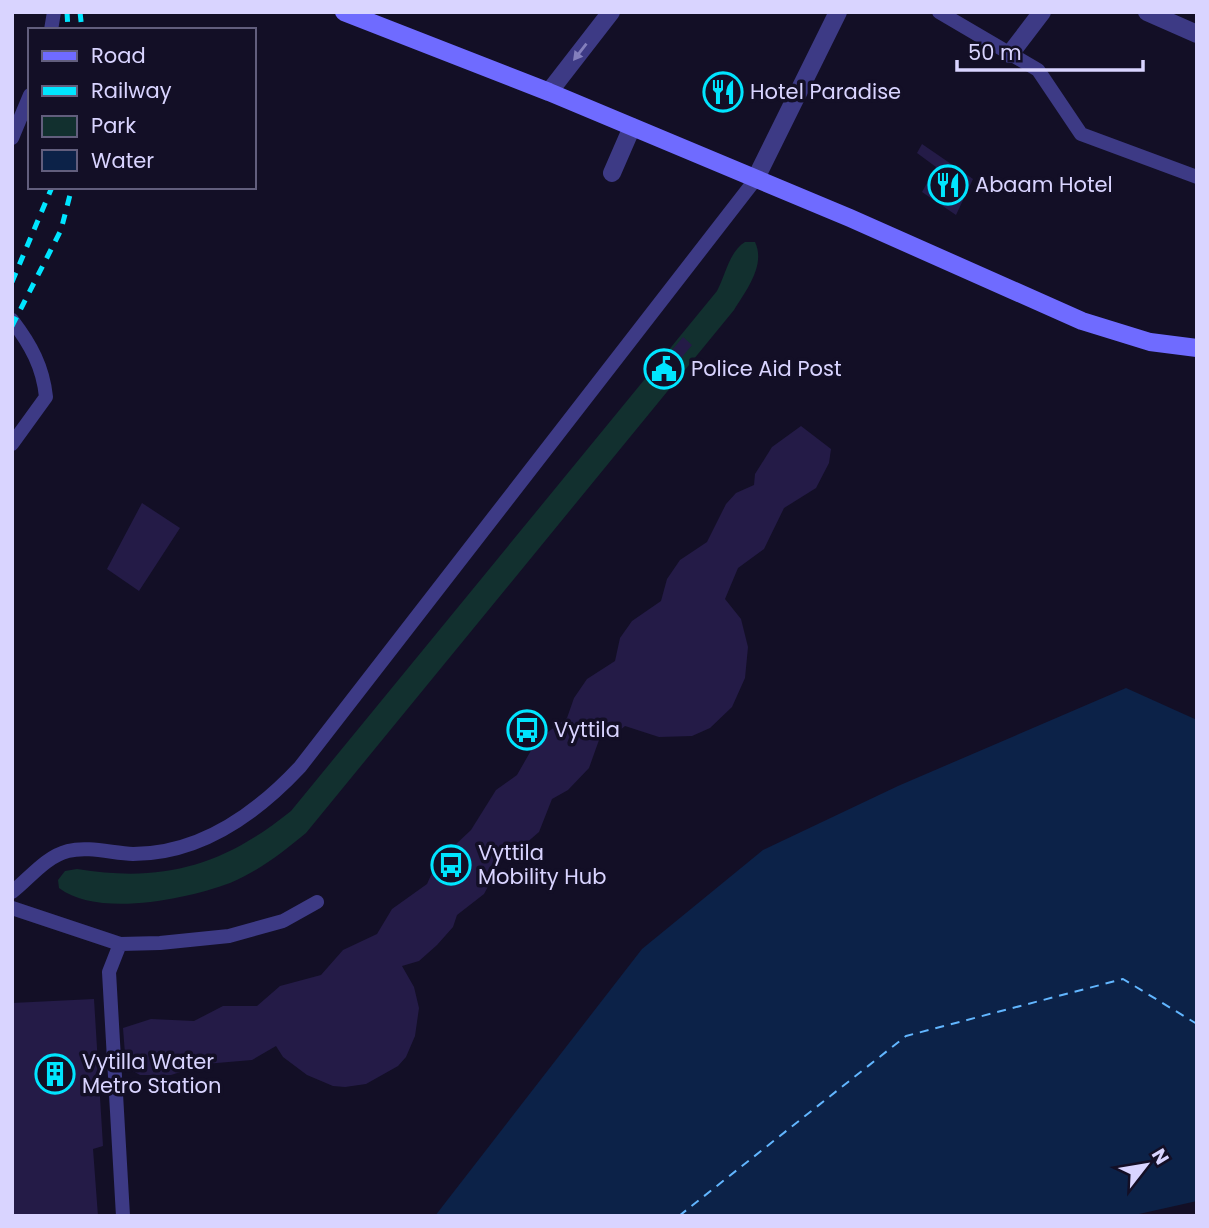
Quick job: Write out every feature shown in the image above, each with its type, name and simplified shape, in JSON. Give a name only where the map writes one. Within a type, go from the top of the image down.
[{"type":"main road","points":[[344,12],[549,92],[850,218],[1082,321],[1150,342],[1197,348]]},
{"type":"street","points":[[549,92],[611,12]]},
{"type":"street","points":[[755,180],[838,12]]},
{"type":"street","points":[[1010,54],[1042,12]]},
{"type":"street","points":[[1147,12],[1197,34]]},
{"type":"street","points":[[612,173],[632,127]]},
{"type":"lane","points":[[939,12],[1038,69],[1081,134],[1197,177]]},
{"type":"lane","points":[[12,138],[28,100]]},
{"type":"lane","points":[[12,892],[49,859],[69,850],[160,852],[226,829],[276,793],[300,767],[755,180]]},
{"type":"lane","points":[[12,320],[28,341],[43,374],[46,397],[12,444]]},
{"type":"lane","points":[[12,908],[120,944],[229,936],[283,921],[317,902]]},
{"type":"lane","points":[[120,944],[109,972],[123,1216]]},
{"type":"green space","points":[[745,242],[755,242],[758,260],[753,278],[734,310],[306,833],[251,873],[230,883],[191,895],[119,904],[76,897],[59,888],[58,880],[65,871],[77,869],[137,874],[191,866],[241,845],[291,811],[717,291],[731,257]]},
{"type":"water","points":[[1126,688],[1197,720],[1197,1201],[1130,1216],[435,1216],[642,949],[763,850],[898,786]]},
{"type":"building","name":"Abaam Hotel","points":[[922,144],[973,179],[956,215],[922,192],[936,167],[917,153]]},
{"type":"building","points":[[683,337],[692,345],[664,379],[654,372]]},
{"type":"building","points":[[801,426],[831,449],[829,463],[816,488],[784,508],[764,549],[738,568],[725,599],[741,619],[748,647],[745,678],[732,707],[710,728],[692,736],[659,737],[625,726],[613,736],[599,740],[589,768],[568,790],[552,799],[539,832],[517,851],[505,855],[484,894],[457,915],[453,927],[437,945],[419,961],[402,966],[414,987],[419,1008],[415,1036],[406,1057],[398,1066],[366,1084],[345,1087],[333,1086],[307,1075],[283,1057],[276,1046],[252,1060],[205,1064],[171,1075],[140,1075],[126,1067],[123,1028],[151,1019],[194,1021],[223,1006],[257,1006],[280,986],[321,975],[343,950],[377,934],[392,909],[427,884],[437,862],[471,830],[496,790],[517,775],[537,740],[567,718],[574,698],[587,679],[615,661],[620,638],[632,621],[661,601],[667,579],[680,560],[707,542],[726,504],[736,493],[754,485],[755,474],[772,447]]},
{"type":"building","points":[[142,503],[180,528],[139,591],[107,569]]},
{"type":"building","name":"Vytilla Water Metro Station","points":[[94,999],[103,1146],[93,1149],[98,1216],[12,1216],[12,1003]]},
{"type":"ferry route","points":[[679,1216],[906,1036],[1123,979],[1197,1024]]},
{"type":"railway","points":[[67,12],[68,28]]},
{"type":"railway","points":[[80,12],[82,28]]},
{"type":"railway","points":[[12,282],[51,189]]},
{"type":"railway","points":[[12,326],[61,230],[71,189]]},
{"type":"place","name":"Hotel Paradise","points":[[723,92]]},
{"type":"place","name":"Abaam Hotel","points":[[948,185]]},
{"type":"place","name":"Police Aid Post","points":[[664,369]]},
{"type":"place","name":"Vyttila","points":[[527,730]]},
{"type":"place","name":"Vyttila Mobility Hub","points":[[451,865]]},
{"type":"place","name":"Vytilla Water Metro Station","points":[[55,1074]]}]
